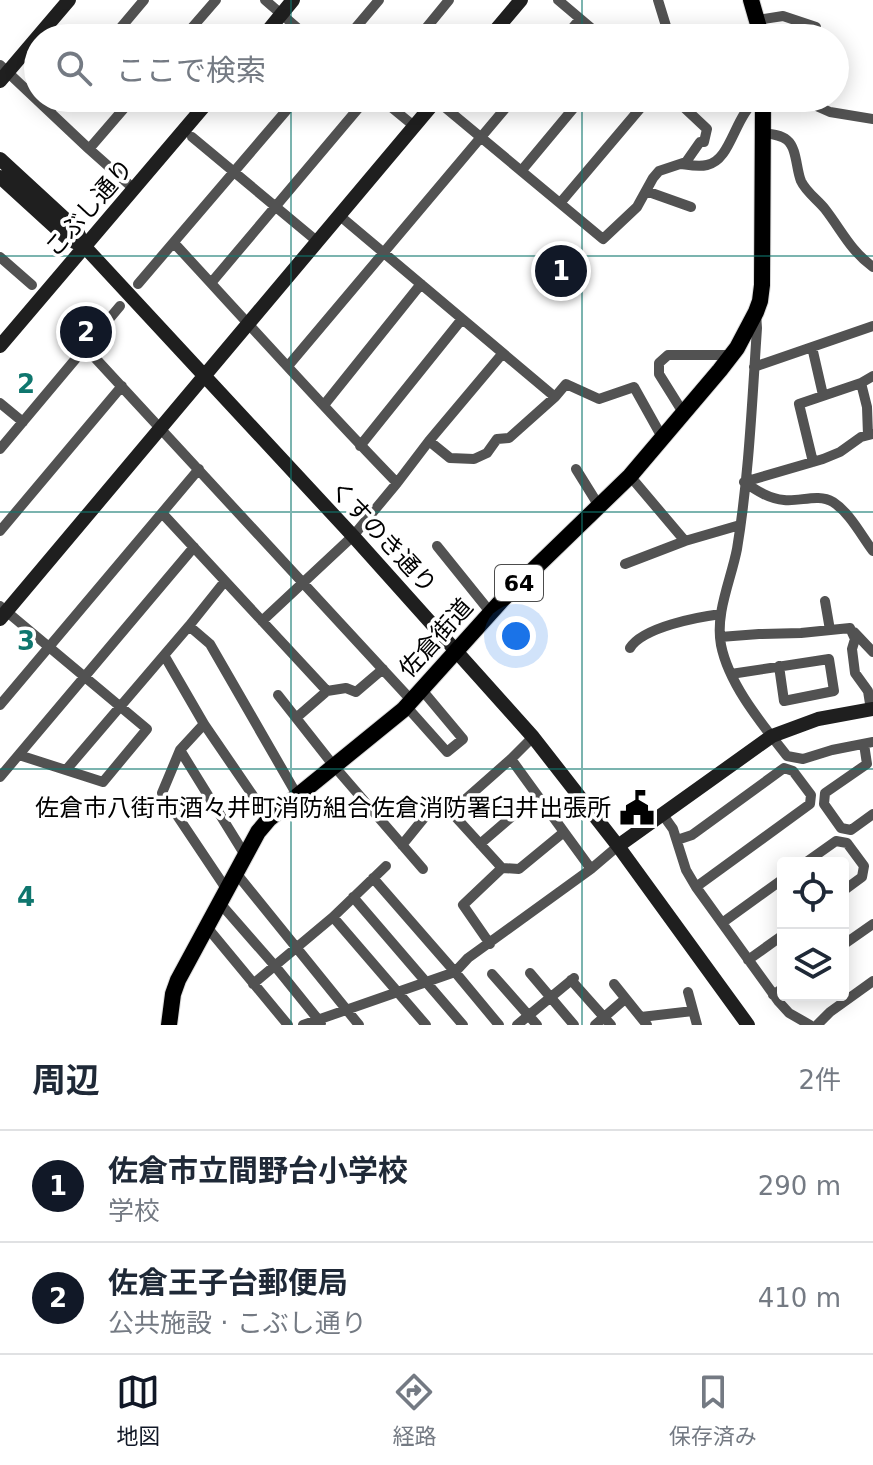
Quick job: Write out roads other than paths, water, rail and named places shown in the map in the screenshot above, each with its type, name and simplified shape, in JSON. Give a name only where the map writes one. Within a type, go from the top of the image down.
[{"type":"main road","points":[[751,0],[758,24]]},
{"type":"main road","name":"佐倉街道","points":[[169,1025],[178,980],[258,832],[269,819],[413,699],[537,565],[630,476],[731,355],[760,301],[762,112]]},
{"type":"street","points":[[47,24],[69,0]]},
{"type":"street","points":[[124,24],[144,0]]},
{"type":"street","points":[[195,24],[216,0]]},
{"type":"street","points":[[265,0],[293,24]]},
{"type":"street","points":[[274,24],[293,0]]},
{"type":"street","points":[[359,24],[379,0]]},
{"type":"street","points":[[429,24],[449,0]]},
{"type":"street","points":[[501,24],[521,0]]},
{"type":"street","points":[[558,0],[586,24]]},
{"type":"street","points":[[658,0],[665,24]]},
{"type":"street","points":[[757,20],[783,16],[807,24]]},
{"type":"street","points":[[576,24],[580,19]]},
{"type":"street","points":[[24,49],[3,72],[24,90]]},
{"type":"street","points":[[50,112],[134,189]]},
{"type":"street","points":[[89,149],[121,112]]},
{"type":"street","name":"こぶし通り","points":[[0,346],[199,112]]},
{"type":"street","points":[[138,284],[285,112]]},
{"type":"street","points":[[211,283],[355,112]]},
{"type":"street","points":[[397,112],[414,126]]},
{"type":"street","points":[[19,755],[103,782],[147,729],[2,612],[426,112]]},
{"type":"street","points":[[453,112],[603,239],[637,207],[659,171],[686,162],[700,142],[704,142],[707,129],[689,112]]},
{"type":"street","points":[[288,366],[502,112]]},
{"type":"street","points":[[522,170],[570,112]]},
{"type":"street","points":[[561,202],[637,112]]},
{"type":"street","points":[[679,164],[710,165],[725,154],[745,112]]},
{"type":"street","points":[[830,112],[873,119]]},
{"type":"street","points":[[763,133],[788,140],[804,186],[828,212],[861,258],[873,267]]},
{"type":"street","points":[[192,137],[318,242]]},
{"type":"street","name":"くすのき通り","points":[[0,159],[76,229],[84,246],[353,536],[533,737],[618,846],[748,1025]]},
{"type":"street","name":"くすのき通り","points":[[0,177],[68,239],[84,246]]},
{"type":"street","points":[[646,191],[691,207]]},
{"type":"street","points":[[340,216],[555,397]]},
{"type":"street","points":[[174,243],[397,483]]},
{"type":"street","points":[[0,257],[32,285]]},
{"type":"street","points":[[324,405],[421,284]]},
{"type":"street","points":[[0,449],[120,306]]},
{"type":"street","points":[[756,312],[740,525],[721,614],[720,637],[736,685],[787,756],[803,759],[869,743],[867,764],[825,793],[824,804],[841,828],[851,830],[873,814]]},
{"type":"street","points":[[360,446],[462,319]]},
{"type":"street","points":[[754,367],[873,326]]},
{"type":"street","points":[[85,347],[383,669],[413,699],[463,739],[447,752],[413,699]]},
{"type":"street","points":[[812,347],[823,395]]},
{"type":"street","points":[[262,621],[353,536],[503,353]]},
{"type":"street","points":[[684,414],[659,374],[659,363],[668,355],[731,355]]},
{"type":"street","points":[[813,462],[799,404],[873,376]]},
{"type":"street","points":[[744,482],[840,452],[849,443],[870,434],[861,383]]},
{"type":"street","points":[[429,441],[450,458],[474,459],[487,453],[497,439],[509,438],[566,384],[599,399],[634,387],[663,439]]},
{"type":"street","points":[[0,531],[122,386]]},
{"type":"street","points":[[0,403],[23,422]]},
{"type":"street","points":[[0,705],[199,469]]},
{"type":"street","points":[[576,469],[599,506]]},
{"type":"street","points":[[630,476],[685,541]]},
{"type":"street","points":[[744,482],[775,499],[788,501],[820,497],[831,501],[844,511],[873,551]]},
{"type":"street","points":[[162,513],[327,691]]},
{"type":"street","points":[[625,564],[685,541],[740,525]]},
{"type":"street","points":[[437,546],[491,613]]},
{"type":"street","points":[[0,777],[194,547]]},
{"type":"street","points":[[66,770],[225,581]]},
{"type":"street","points":[[825,601],[830,630]]},
{"type":"street","points":[[630,648],[633,642],[668,626],[721,614]]},
{"type":"street","points":[[189,626],[210,644],[297,795]]},
{"type":"street","points":[[720,637],[850,628]]},
{"type":"street","points":[[850,628],[873,652]]},
{"type":"street","points":[[303,1025],[320,1022],[455,972],[468,958],[618,846],[772,736],[818,719],[872,710],[868,691],[855,673],[852,649],[855,639],[850,628]]},
{"type":"street","points":[[164,655],[204,724],[269,819]]},
{"type":"street","points":[[731,674],[779,666],[829,659],[834,691],[784,701],[779,666]]},
{"type":"street","points":[[296,718],[327,691],[346,688],[356,692],[383,669]]},
{"type":"street","points":[[278,695],[334,766],[423,869]]},
{"type":"street","points":[[204,724],[180,750],[162,793],[223,896],[320,1022]]},
{"type":"street","points":[[533,737],[451,812],[502,868],[519,869],[564,832]]},
{"type":"street","points":[[180,750],[245,855]]},
{"type":"street","points":[[511,759],[591,869]]},
{"type":"street","points":[[677,840],[692,835],[784,768],[793,771],[811,795],[810,804],[696,887]]},
{"type":"street","points":[[480,844],[537,795]]},
{"type":"street","points":[[402,845],[428,813]]},
{"type":"street","points":[[663,815],[673,829],[686,870],[696,887],[773,995],[789,1013],[810,1025]]},
{"type":"street","points":[[813,857],[836,841],[847,843],[864,866],[862,877],[849,887]]},
{"type":"street","points":[[253,984],[333,917],[386,866]]},
{"type":"street","points":[[490,944],[463,905],[502,868]]},
{"type":"street","points":[[236,873],[359,1025]]},
{"type":"street","points":[[373,878],[499,1025]]},
{"type":"street","points":[[722,923],[777,883]]},
{"type":"street","points":[[353,897],[463,1025]]},
{"type":"street","points":[[333,917],[426,1025]]},
{"type":"street","points":[[849,941],[873,924]]},
{"type":"street","points":[[206,926],[288,1025]]},
{"type":"street","points":[[748,960],[777,939]]},
{"type":"street","points":[[530,973],[574,1025]]},
{"type":"street","points":[[492,974],[537,1025]]},
{"type":"street","points":[[517,1025],[572,979],[608,1021]]},
{"type":"street","points":[[817,1025],[873,981]]},
{"type":"street","points":[[614,984],[644,1021],[693,1011]]},
{"type":"street","points":[[688,992],[697,1025]]},
{"type":"street","points":[[773,995],[777,992]]},
{"type":"street","points":[[595,1025],[608,1021],[625,999]]},
{"type":"place","name":"佐倉市立間野台小学校","points":[[561,271]]},
{"type":"place","name":"佐倉王子台郵便局","points":[[86,332]]},
{"type":"place","name":"佐倉市八街市酒々井町消防組合佐倉消防署臼井出張所","points":[[637,808]]}]
